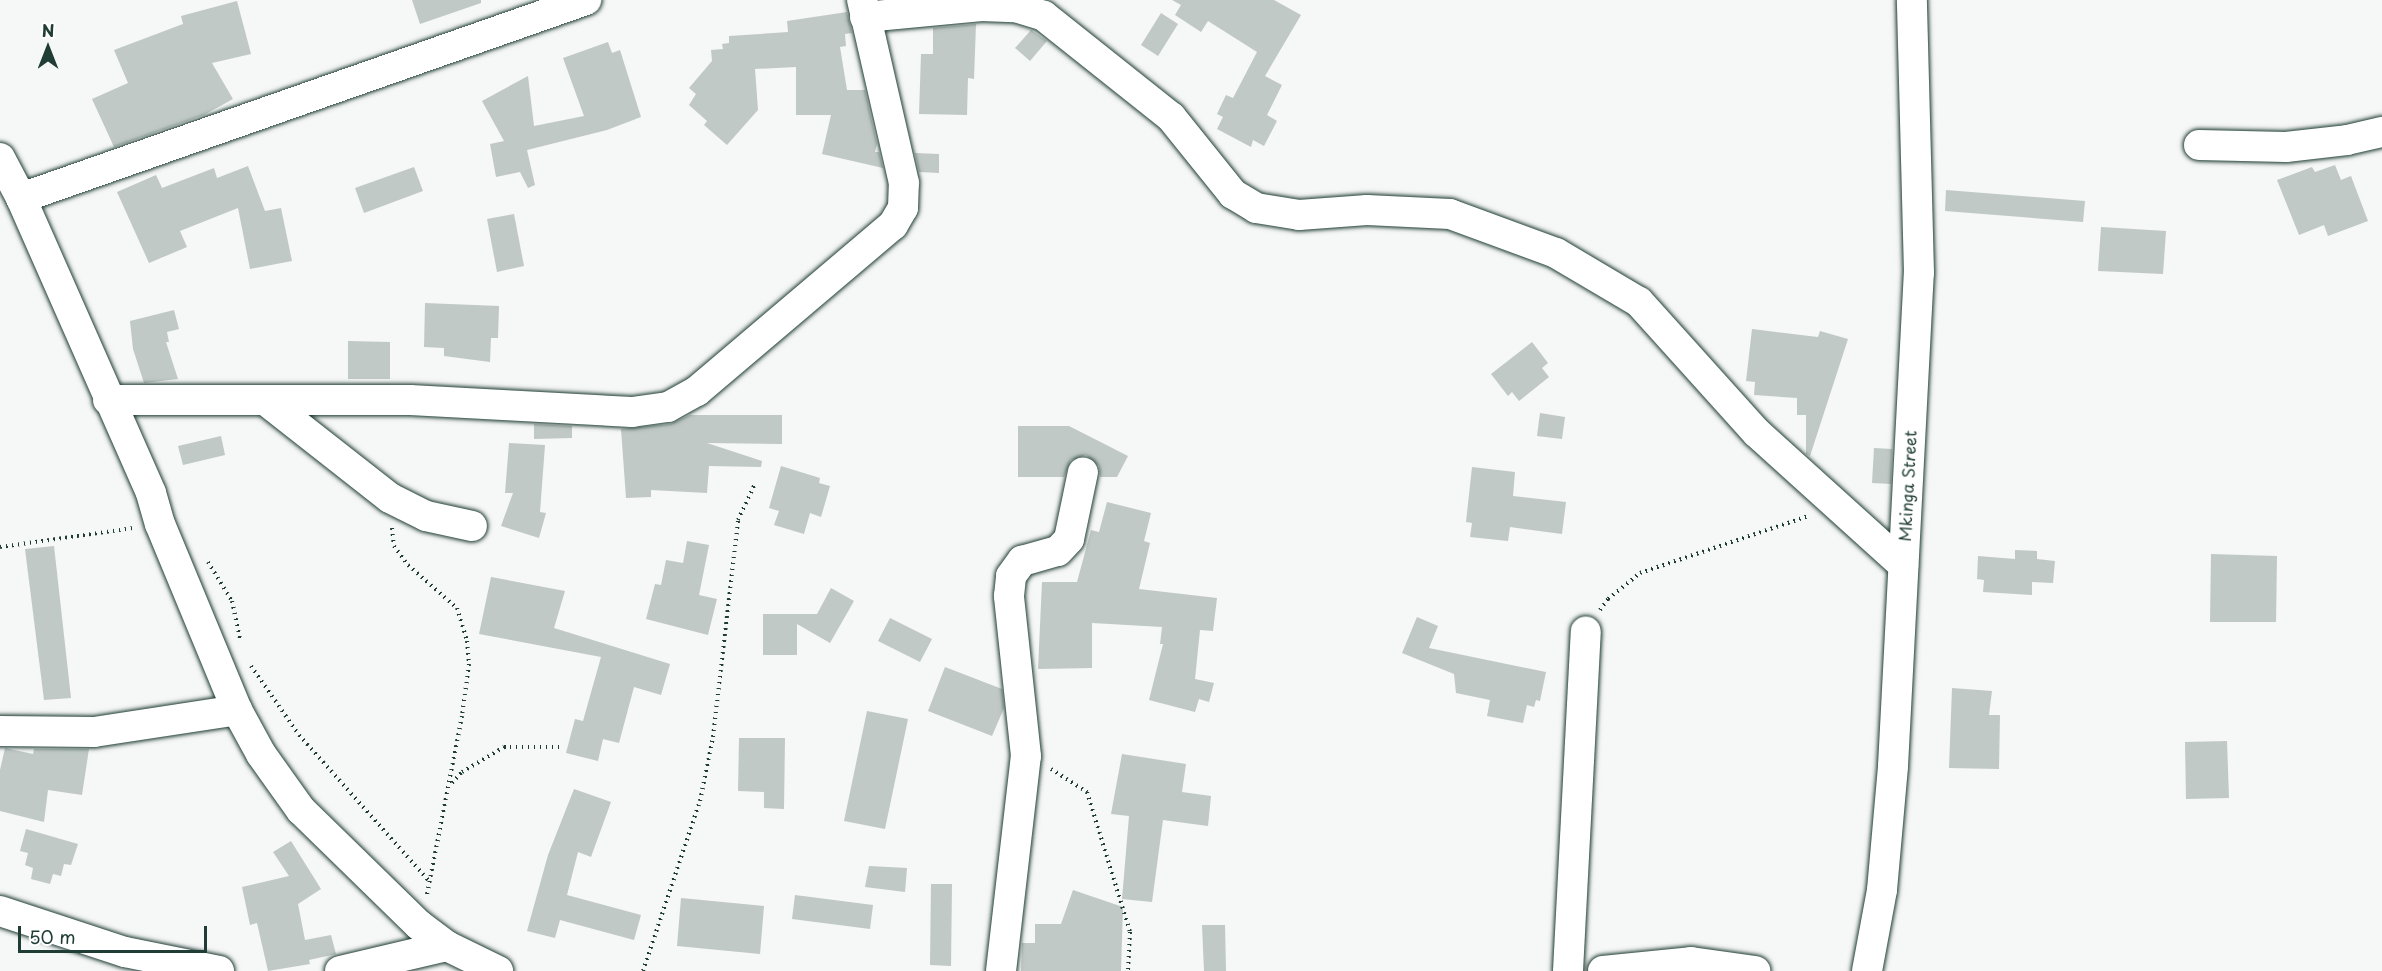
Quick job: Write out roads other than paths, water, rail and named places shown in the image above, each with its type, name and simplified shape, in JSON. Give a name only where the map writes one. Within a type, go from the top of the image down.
[{"type":"street","points":[[21,198],[586,0]]},
{"type":"street","name":"Mkinga Street","points":[[1867,971],[1882,890],[1888,827],[1919,273],[1912,0]]},
{"type":"street","points":[[108,400],[143,403],[410,400],[632,412],[668,407],[697,391],[892,225],[903,208],[904,183],[864,8],[1015,7],[1044,16],[1171,117],[1233,194],[1256,208],[1299,215],[1367,210],[1450,214],[1556,253],[1639,302],[1757,433],[1837,508],[1903,565]]},
{"type":"street","points":[[2199,145],[2286,147],[2348,140],[2382,132]]},
{"type":"street","points":[[0,158],[21,198],[108,400],[151,493],[160,524],[237,711],[261,754],[301,810],[418,925],[447,946],[498,971]]},
{"type":"street","points":[[265,400],[390,498],[426,516],[472,526]]},
{"type":"street","points":[[1001,971],[1026,756],[1009,596],[1011,576],[1022,561],[1058,551],[1069,539],[1083,472]]},
{"type":"street","points":[[1568,971],[1586,631]]},
{"type":"street","points":[[0,731],[94,732],[237,711]]},
{"type":"street","points":[[0,911],[125,952],[219,971]]},
{"type":"street","points":[[340,971],[447,946]]},
{"type":"street","points":[[1603,971],[1691,962],[1755,971]]}]
